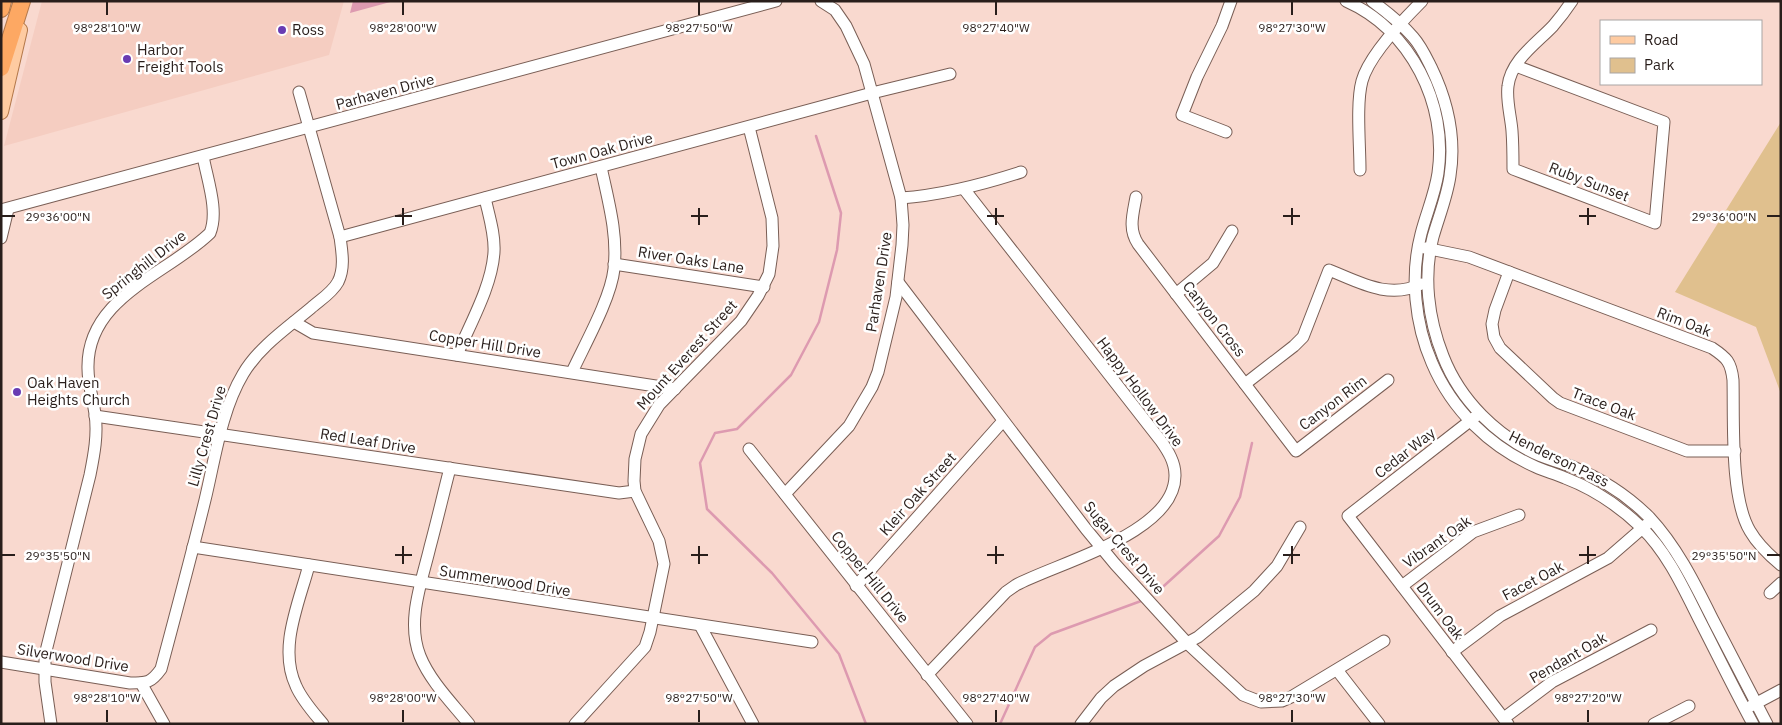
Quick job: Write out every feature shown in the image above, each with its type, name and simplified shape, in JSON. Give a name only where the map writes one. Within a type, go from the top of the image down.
[{"type":"highway","points":[[1,9],[3,1]]},
{"type":"highway","points":[[1,68],[22,1]]},
{"type":"main road","points":[[1,112],[27,1]]},
{"type":"street","name":"Parhaven Drive","points":[[5,210],[776,1]]},
{"type":"street","name":"Parhaven Drive","points":[[785,494],[849,426],[865,402],[878,372],[898,282],[903,225],[901,198],[864,64],[846,26],[835,10],[821,1]]},
{"type":"street","points":[[1226,132],[1182,116],[1205,57],[1222,26],[1231,1]]},
{"type":"street","name":"Henderson Pass","points":[[1346,1],[1366,12],[1393,34],[1414,59],[1428,90],[1438,123],[1440,139],[1438,173],[1418,247],[1416,286],[1416,307],[1433,364],[1454,401],[1470,421],[1496,444],[1537,468],[1586,486],[1604,496],[1642,528],[1656,544],[1684,590],[1753,724]]},
{"type":"street","name":"Henderson Pass","points":[[1372,1],[1400,24],[1414,38],[1424,53],[1440,85],[1450,121],[1452,138],[1450,174],[1430,249],[1428,280],[1429,306],[1437,341],[1444,359],[1464,394],[1479,413],[1503,434],[1542,456],[1591,475],[1610,486],[1628,499],[1666,536],[1691,577],[1767,724]]},
{"type":"street","points":[[1360,170],[1360,98],[1362,81],[1370,62],[1400,24],[1422,1]]},
{"type":"street","points":[[1516,66],[1525,53],[1554,24],[1572,1]]},
{"type":"street","name":"Ruby Sunset","points":[[1516,66],[1664,122],[1655,223],[1513,169],[1508,92],[1509,80],[1516,66]]},
{"type":"street","name":"Town Oak Drive","points":[[340,237],[872,92],[950,74]]},
{"type":"street","name":"Lilly Crest Drive","points":[[141,683],[154,679],[161,669],[221,433],[233,393],[243,373],[264,348],[330,292],[338,282],[342,269],[343,255],[340,237],[299,92]]},
{"type":"street","name":"Mount Everest Street","points":[[575,724],[644,647],[648,640],[664,564],[663,554],[652,524],[635,491],[635,459],[641,434],[654,412],[741,321],[764,287],[768,274],[773,246],[772,218],[749,127]]},
{"type":"street","name":"Springhill Drive","points":[[51,724],[46,696],[45,654],[94,454],[95,416],[88,360],[92,341],[100,324],[111,308],[124,296],[210,233],[214,225],[215,213],[203,156]]},
{"type":"street","points":[[572,372],[607,296],[614,271],[615,250],[612,218],[601,167]]},
{"type":"street","points":[[901,198],[926,196],[964,189],[1021,172]]},
{"type":"street","name":"Happy Hollow Drive","points":[[927,675],[1006,592],[1016,584],[1102,549],[1147,523],[1169,497],[1174,485],[1173,464],[1160,441],[964,189]]},
{"type":"street","name":"Canyon Cross","points":[[1136,197],[1131,226],[1134,238],[1296,451]]},
{"type":"street","points":[[456,355],[488,284],[493,262],[493,238],[485,198]]},
{"type":"street","points":[[1,238],[5,210]]},
{"type":"street","points":[[1176,294],[1213,263],[1232,232]]},
{"type":"street","name":"Rim Oak","points":[[1418,247],[1469,257],[1712,348],[1724,356],[1732,368],[1734,380],[1737,488],[1745,520],[1749,530],[1762,548],[1781,565]]},
{"type":"street","name":"River Oaks Lane","points":[[614,264],[764,287]]},
{"type":"street","points":[[1245,384],[1303,337],[1328,270],[1383,290],[1398,291],[1416,286],[1428,280]]},
{"type":"street","name":"Trace Oak","points":[[1508,272],[1495,310],[1492,324],[1494,337],[1500,348],[1553,398],[1560,403],[1687,451],[1735,451]]},
{"type":"street","name":"Sugar Crest Drive","points":[[898,282],[1003,422],[1102,549],[1188,644],[1234,689],[1252,700],[1262,702],[1282,700],[1291,697],[1384,641]]},
{"type":"street","name":"Copper Hill Drive","points":[[294,322],[312,333],[675,389]]},
{"type":"street","name":"Canyon Rim","points":[[1296,451],[1388,380]]},
{"type":"street","name":"Cedar Way","points":[[1348,516],[1479,413]]},
{"type":"street","name":"Red Leaf Drive","points":[[95,416],[619,493],[635,491]]},
{"type":"street","name":"Kleir Oak Street","points":[[856,586],[1003,422]]},
{"type":"street","name":"Copper Hill Drive","points":[[749,449],[967,724]]},
{"type":"street","points":[[450,468],[415,610],[416,640],[420,656],[433,679],[469,724]]},
{"type":"street","name":"Vibrant Oak","points":[[1402,586],[1473,532],[1519,515]]},
{"type":"street","name":"Drum Oak","points":[[1348,516],[1506,721]]},
{"type":"street","name":"Facet Oak","points":[[1452,652],[1500,616],[1616,553],[1642,528],[1652,522]]},
{"type":"street","points":[[1081,724],[1101,698],[1128,676],[1188,644],[1207,631],[1266,579],[1277,566],[1300,527]]},
{"type":"street","name":"Summerwood Drive","points":[[193,547],[812,642]]},
{"type":"street","points":[[309,565],[292,630],[288,661],[300,695],[323,724]]},
{"type":"street","points":[[1770,593],[1781,583]]},
{"type":"street","points":[[701,626],[753,724]]},
{"type":"street","name":"Pendant Oak","points":[[1506,721],[1552,682],[1651,630]]},
{"type":"street","name":"Silverwood Drive","points":[[1,662],[130,683],[141,683]]},
{"type":"street","points":[[1337,670],[1379,724]]},
{"type":"street","points":[[141,683],[164,724]]},
{"type":"street","points":[[1745,709],[1781,690]]},
{"type":"street","points":[[1654,724],[1689,706]]},
{"type":"shaded area","points":[[42,1],[344,1],[329,55],[4,146]]},
{"type":"shaded area","points":[[353,1],[394,1],[350,13]]},
{"type":"green space","points":[[1781,122],[1781,394],[1756,327],[1675,292]]},
{"type":"waterway","points":[[816,136],[841,213],[837,250],[819,322],[791,375],[737,429],[715,433],[700,463],[707,509],[772,573],[839,654],[866,724]]},
{"type":"waterway","points":[[1155,594],[1219,536],[1240,497],[1252,443]]},
{"type":"waterway","points":[[1000,724],[1035,647],[1051,634],[1141,601]]},
{"type":"place","name":"Ross","points":[[282,30]]},
{"type":"place","name":"Harbor Freight Tools","points":[[127,59]]},
{"type":"place","name":"Oak Haven Heights Church","points":[[17,392]]}]
